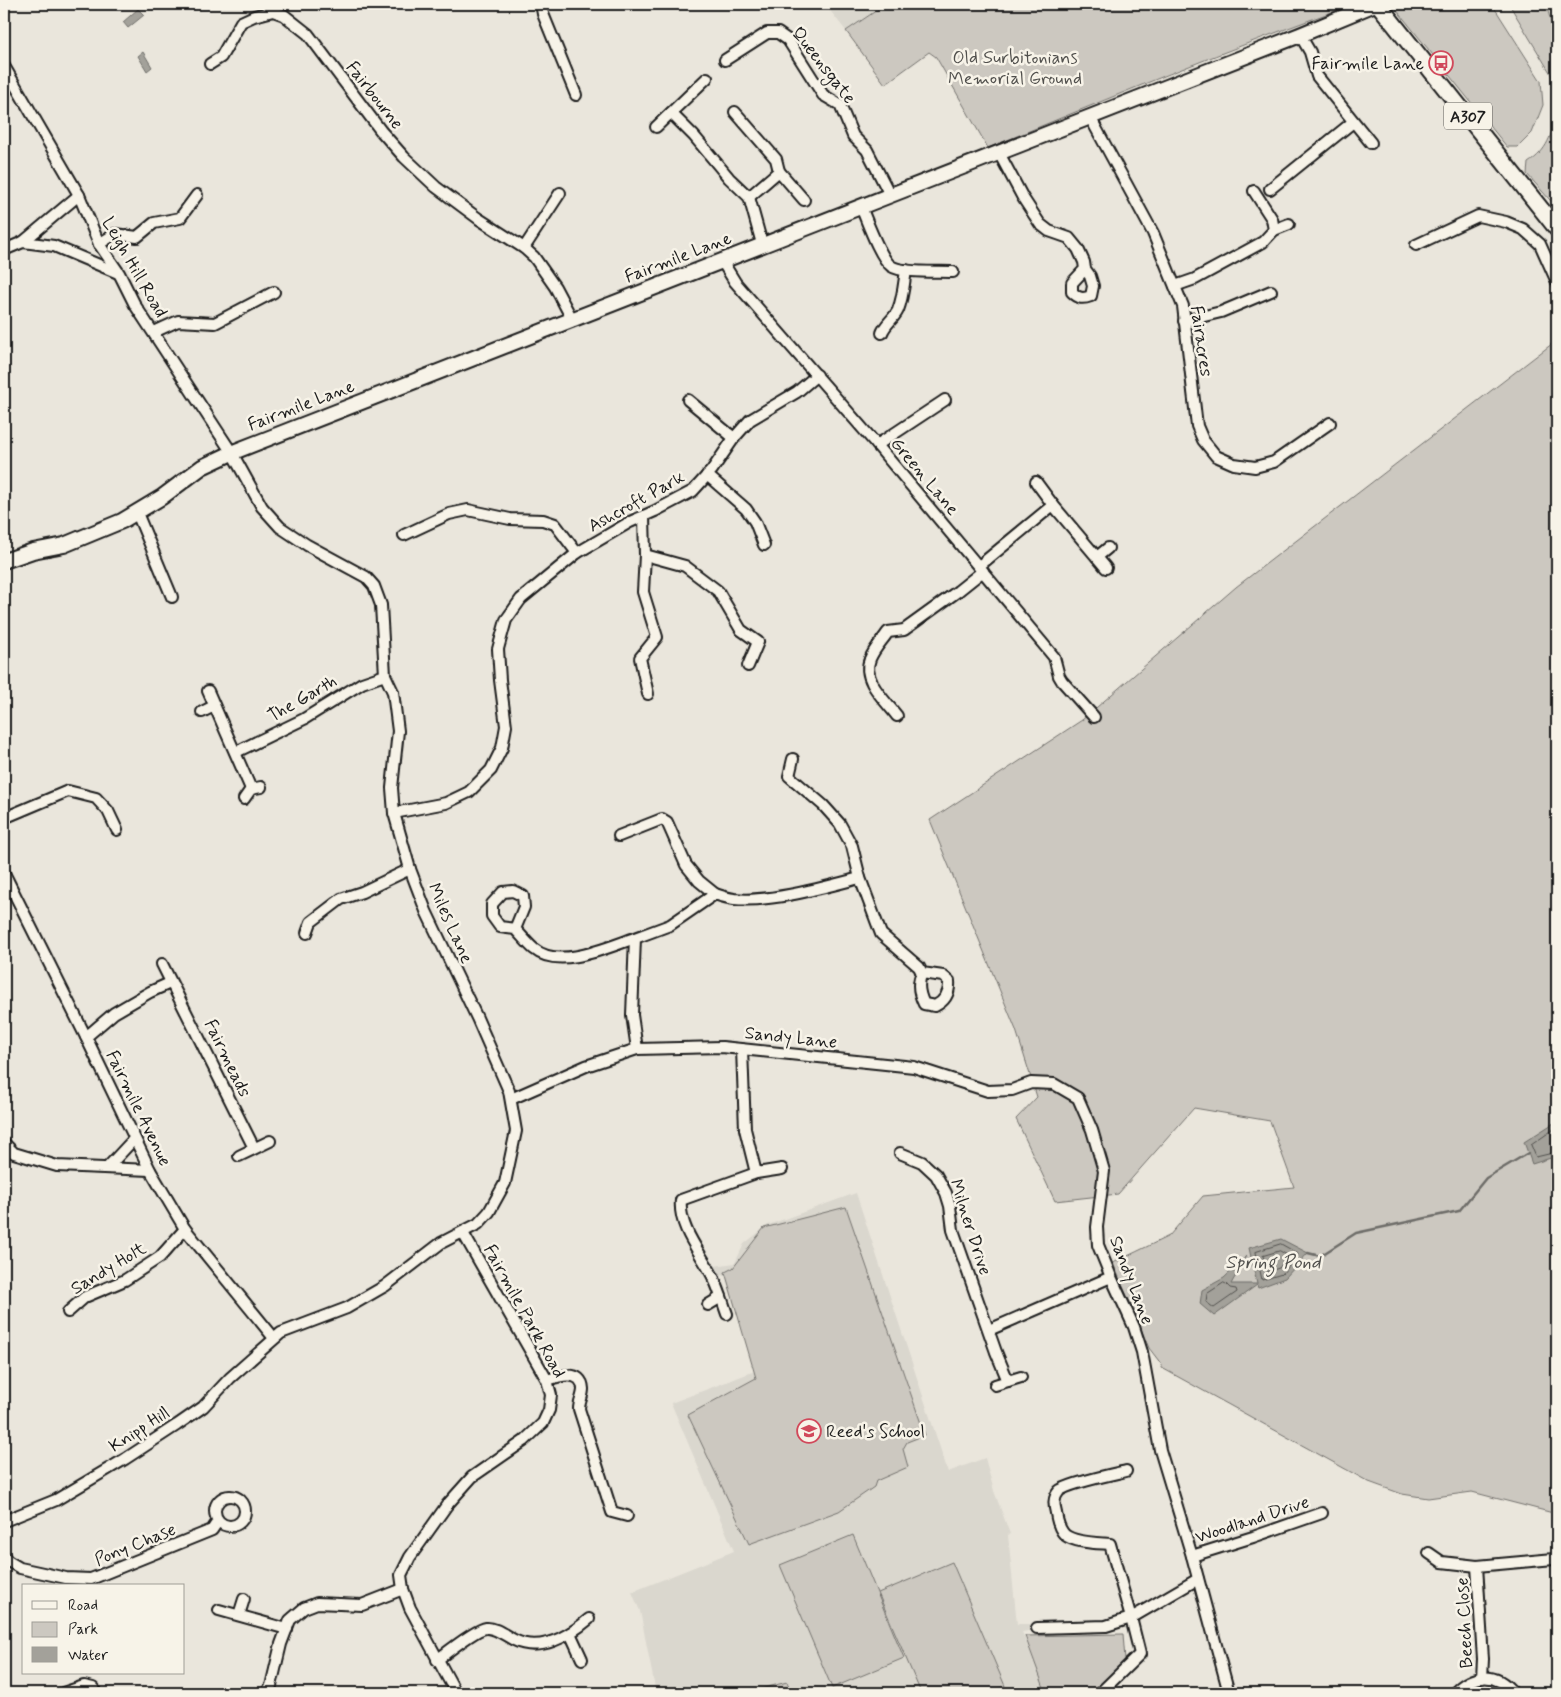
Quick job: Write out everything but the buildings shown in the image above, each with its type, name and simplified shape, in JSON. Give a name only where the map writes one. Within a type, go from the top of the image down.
[{"type":"main road","name":"A307","points":[[1376,4],[1557,229]]},
{"type":"street","points":[[541,4],[543,14],[576,95]]},
{"type":"street","name":"Fairmile Lane","points":[[4,561],[79,539],[122,521],[137,513],[202,467],[232,452],[1376,4]]},
{"type":"street","name":"Fairbourne","points":[[210,64],[221,57],[241,22],[273,11],[284,15],[308,34],[381,131],[404,157],[436,187],[479,219],[524,248],[534,257],[555,287],[572,319]]},
{"type":"street","name":"Queensgate","points":[[725,60],[767,33],[778,32],[788,40],[823,95],[840,105],[853,136],[867,150],[890,195]]},
{"type":"street","points":[[1300,35],[1310,52],[1317,76],[1370,143]]},
{"type":"street","name":"Leigh Hill Road","points":[[4,66],[78,195],[99,244],[119,273],[135,305],[232,452]]},
{"type":"street","points":[[656,127],[707,78]]},
{"type":"street","points":[[735,112],[776,159],[779,171],[804,200]]},
{"type":"street","points":[[671,113],[749,198],[762,244]]},
{"type":"street","name":"Fairacres","points":[[1090,117],[1153,233],[1183,306],[1197,426],[1202,440],[1216,456],[1234,464],[1255,467],[1274,462],[1330,424]]},
{"type":"street","points":[[1270,189],[1353,122]]},
{"type":"street","points":[[999,153],[1022,198],[1040,224],[1050,232],[1069,238],[1078,249],[1085,269]]},
{"type":"street","points":[[749,198],[779,171]]},
{"type":"street","points":[[1254,191],[1272,219],[1274,230]]},
{"type":"street","points":[[524,248],[560,193]]},
{"type":"street","points":[[4,250],[23,242],[78,195]]},
{"type":"street","points":[[99,244],[115,234],[137,237],[154,223],[180,218],[197,195]]},
{"type":"street","points":[[861,207],[884,259],[892,267],[906,270],[953,272]]},
{"type":"street","points":[[1416,245],[1478,216],[1506,222],[1523,229],[1540,244],[1557,282]]},
{"type":"street","points":[[1175,286],[1196,279],[1263,242],[1274,230],[1289,224]]},
{"type":"street","points":[[23,242],[54,246],[119,273]]},
{"type":"street","name":"Green Lane","points":[[722,261],[736,282],[877,445],[1054,657],[1062,681],[1094,717]]},
{"type":"street","points":[[882,333],[885,326],[898,311],[906,270]]},
{"type":"street","points":[[1184,321],[1221,312],[1271,291]]},
{"type":"street","points":[[154,332],[178,322],[215,323],[274,292]]},
{"type":"street","name":"Ashcroft Park","points":[[394,813],[446,803],[469,792],[491,770],[502,748],[506,726],[498,650],[506,620],[521,599],[577,553],[630,522],[692,491],[712,470],[734,438],[750,420],[797,392],[817,375]]},
{"type":"street","points":[[688,400],[734,438]]},
{"type":"street","points":[[877,445],[946,400]]},
{"type":"street","name":"Miles Lane","points":[[232,452],[262,507],[280,527],[307,545],[366,577],[374,586],[381,604],[386,675],[393,692],[398,731],[392,788],[394,813],[410,870],[426,911],[480,1024],[509,1091],[516,1131],[505,1183],[489,1212],[478,1224],[441,1243],[385,1286],[347,1308],[281,1333],[274,1338]]},
{"type":"street","name":"Ashcroft Park","points":[[707,475],[746,509],[755,522],[764,545]]},
{"type":"street","points":[[1036,482],[1106,568]]},
{"type":"street","points":[[897,716],[873,685],[868,669],[871,658],[888,632],[904,630],[958,592],[1053,504]]},
{"type":"street","name":"Ashcroft Park","points":[[404,535],[449,514],[468,510],[510,520],[543,520],[555,524],[577,553]]},
{"type":"street","points":[[137,513],[172,597]]},
{"type":"street","points":[[644,516],[645,555],[643,592],[657,637],[640,658],[648,694]]},
{"type":"street","points":[[1097,557],[1108,548]]},
{"type":"street","points":[[645,555],[685,566],[718,592],[741,630],[758,642],[748,666]]},
{"type":"street","name":"The Garth","points":[[236,752],[304,719],[362,683],[386,675]]},
{"type":"street","points":[[208,692],[236,752],[256,788],[244,798]]},
{"type":"street","points":[[202,712],[214,706]]},
{"type":"street","points":[[794,759],[789,776],[823,805],[840,824],[852,846],[860,878],[881,934],[919,967],[922,973]]},
{"type":"street","points":[[4,818],[68,790],[96,798],[108,811],[117,830]]},
{"type":"street","points":[[619,836],[662,819],[667,822],[686,865],[699,881],[715,894],[734,899],[766,898],[811,890],[860,878]]},
{"type":"street","points":[[307,933],[311,922],[341,899],[362,892],[410,870]]},
{"type":"street","name":"Fairmile Avenue","points":[[4,873],[150,1170],[185,1229],[274,1338]]},
{"type":"street","points":[[515,928],[535,950],[554,958],[572,957],[670,925],[715,894]]},
{"type":"street","points":[[635,938],[632,1016],[637,1049]]},
{"type":"street","name":"Fairmeads","points":[[162,964],[254,1148]]},
{"type":"street","points":[[86,1037],[114,1013],[150,992],[170,983]]},
{"type":"street","name":"Sandy Lane","points":[[511,1098],[586,1066],[637,1049],[722,1047],[914,1067],[988,1091],[1012,1090],[1031,1083],[1054,1084],[1078,1098],[1092,1130],[1104,1171],[1097,1227],[1098,1245],[1110,1277],[1134,1327],[1142,1352],[1160,1450],[1192,1556],[1229,1693]]},
{"type":"street","points":[[742,1049],[745,1129],[756,1172]]},
{"type":"street","points":[[107,1168],[134,1139]]},
{"type":"street","points":[[239,1156],[270,1141]]},
{"type":"street","points":[[4,1143],[14,1153],[57,1166],[150,1170]]},
{"type":"street","name":"Milner Drive","points":[[900,1153],[922,1162],[936,1175],[946,1193],[950,1206],[953,1230],[996,1352],[1008,1380]]},
{"type":"street","points":[[727,1314],[715,1280],[694,1248],[680,1210],[681,1200],[756,1172],[782,1169]]},
{"type":"street","name":"Sandy Holt","points":[[68,1312],[86,1297],[125,1280],[160,1257],[185,1229]]},
{"type":"street","name":"Fairmile Park Road","points":[[456,1693],[410,1608],[401,1581],[404,1568],[446,1505],[472,1477],[524,1441],[543,1422],[549,1410],[551,1395],[547,1380],[463,1233]]},
{"type":"street","points":[[989,1330],[1110,1277]]},
{"type":"street","points":[[708,1305],[721,1297]]},
{"type":"street","name":"Knipp Hill","points":[[4,1521],[56,1500],[177,1426],[203,1407],[230,1378],[274,1338]]},
{"type":"street","points":[[547,1380],[574,1375],[578,1377],[582,1384],[583,1393],[579,1409],[612,1512],[628,1516]]},
{"type":"street","points":[[995,1385],[1021,1377]]},
{"type":"street","points":[[1100,1693],[1140,1654],[1110,1544],[1082,1542],[1065,1534],[1058,1521],[1054,1505],[1055,1498],[1060,1490],[1093,1478],[1126,1471]]},
{"type":"street","name":"Woodland Drive","points":[[1192,1556],[1322,1513]]},
{"type":"street","name":"Pony Chase","points":[[4,1556],[8,1561],[20,1568],[91,1582],[212,1530],[218,1521]]},
{"type":"street","points":[[1429,1552],[1442,1562],[1477,1566],[1557,1560]]},
{"type":"street","name":"Beech Close","points":[[1477,1566],[1483,1659],[1482,1678]]},
{"type":"street","points":[[1037,1628],[1106,1626],[1131,1618],[1198,1579]]},
{"type":"street","points":[[266,1693],[271,1686],[290,1620],[304,1608],[317,1603],[362,1605],[403,1590]]},
{"type":"street","points":[[239,1616],[244,1599]]},
{"type":"street","points":[[219,1610],[287,1629]]},
{"type":"street","points":[[437,1660],[485,1628],[494,1629],[518,1641],[535,1644],[557,1640],[589,1619]]},
{"type":"street","points":[[570,1633],[582,1659]]},
{"type":"street","name":"Beech Close","points":[[1454,1693],[1467,1682],[1482,1678],[1491,1678],[1507,1685],[1513,1693]]},
{"type":"street","points":[[63,1693],[84,1686],[93,1688],[97,1693]]},
{"type":"shaded area","points":[[825,4],[886,4],[846,31]]},
{"type":"shaded area","name":"Reed's School","points":[[856,1193],[948,1472],[985,1458],[994,1491],[1010,1534],[1008,1535],[1017,1624],[1035,1624],[1038,1629],[1022,1632],[1038,1668],[1046,1693],[656,1693],[640,1611],[632,1592],[734,1551],[671,1403],[755,1371],[725,1275],[720,1276],[714,1266],[735,1263],[744,1244],[768,1225]]},
{"type":"green space","name":"Old Surbitonians Memorial Ground","points":[[886,4],[1354,4],[1124,92],[988,148],[936,57],[929,52],[885,84],[846,31]]},
{"type":"green space","points":[[1392,4],[1492,4],[1541,81],[1543,105],[1532,133],[1518,147],[1507,147]]},
{"type":"green space","points":[[1509,4],[1546,4],[1551,22],[1557,33],[1557,109],[1551,74]]},
{"type":"green space","points":[[1557,114],[1557,208],[1527,174],[1528,163],[1540,153],[1548,142]]},
{"type":"green space","points":[[1557,340],[1557,1514],[1472,1492],[1428,1498],[1402,1494],[1369,1482],[1162,1368],[1162,1365],[1149,1348],[1113,1263],[1169,1236],[1203,1196],[1294,1187],[1270,1121],[1194,1108],[1118,1194],[1055,1201],[1016,1119],[1037,1097],[1016,1030],[930,820],[1082,720],[1236,587]]},
{"type":"green space","points":[[846,1207],[925,1435],[907,1442],[903,1449],[908,1467],[876,1481],[874,1487],[839,1511],[749,1544],[688,1415],[756,1378],[725,1272],[733,1268],[764,1228]]},
{"type":"green space","points":[[853,1535],[904,1658],[832,1688],[780,1565]]},
{"type":"green space","points":[[952,1562],[1005,1686],[988,1693],[921,1693],[878,1593]]},
{"type":"green space","points":[[1123,1634],[1125,1660],[1092,1693],[1046,1693],[1025,1636]]},
{"type":"green space","points":[[787,1682],[792,1693],[745,1693]]},
{"type":"water","points":[[138,9],[144,15],[128,28],[123,22]]},
{"type":"water","points":[[143,52],[152,67],[147,71],[138,56]]},
{"type":"water","points":[[1557,1121],[1557,1156],[1532,1164],[1524,1142]]},
{"type":"water","name":"Spring Pond","points":[[1281,1239],[1308,1253],[1285,1278],[1258,1288],[1257,1285],[1214,1316],[1200,1304],[1202,1290],[1224,1278],[1247,1256],[1231,1284],[1257,1284],[1249,1248]]},
{"type":"waterway","name":"Spring Pond","points":[[1308,1253],[1320,1256],[1356,1233],[1459,1211],[1486,1178],[1528,1153]]},
{"type":"place","name":"Fairmile Lane","points":[[1441,63]]},
{"type":"place","name":"Reed's School","points":[[809,1431]]}]
